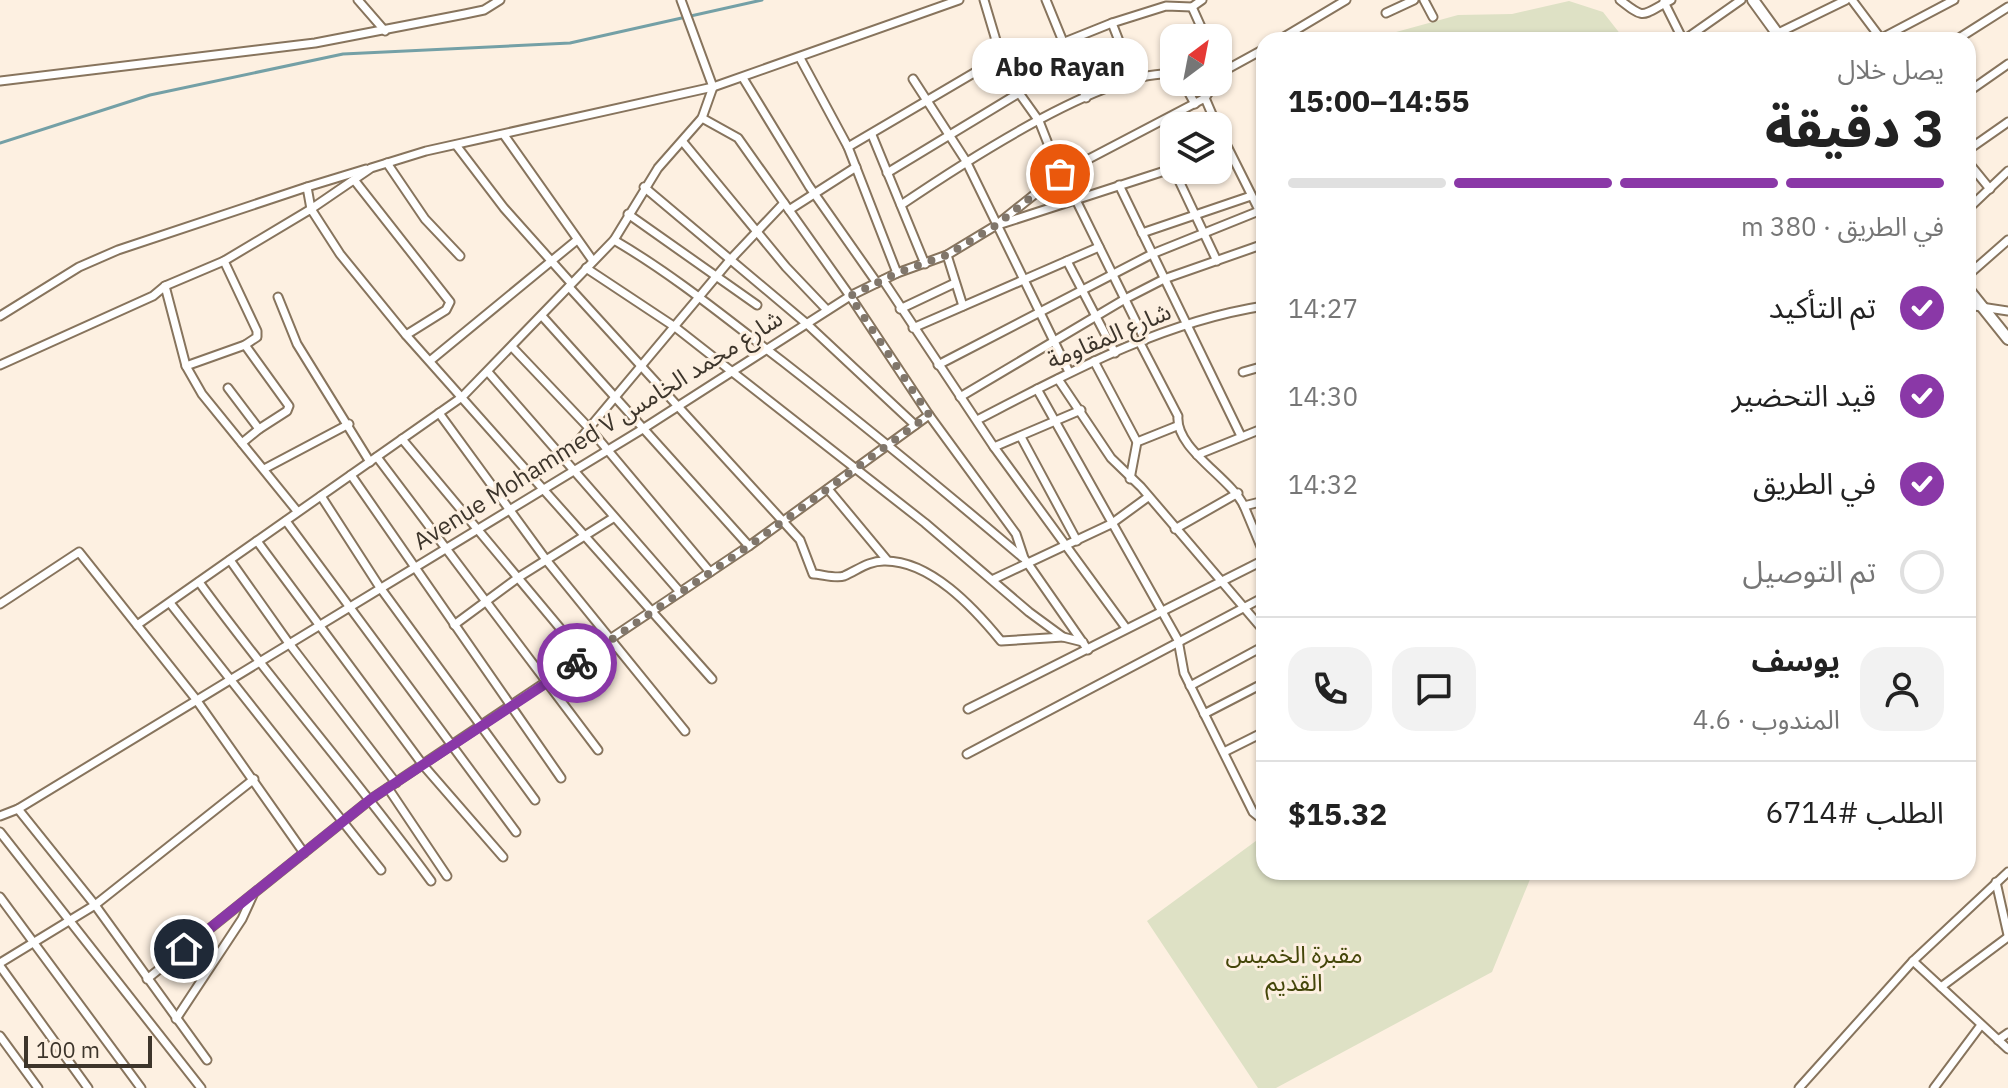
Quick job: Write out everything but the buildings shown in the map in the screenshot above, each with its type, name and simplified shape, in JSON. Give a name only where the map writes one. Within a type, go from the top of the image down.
[{"type":"main road","points":[[1753,0],[1776,32]]},
{"type":"main road","points":[[1976,299],[2008,339]]},
{"type":"street","points":[[358,0],[385,31]]},
{"type":"street","points":[[0,81],[315,43],[484,10],[500,0]]},
{"type":"street","points":[[137,625],[462,397],[513,348],[614,240],[644,187],[702,118],[713,87],[681,0]]},
{"type":"street","points":[[0,316],[26,297],[92,261],[198,221],[456,145],[713,87],[959,0]]},
{"type":"street","points":[[984,0],[1001,57],[1019,93],[1039,121],[1060,174]]},
{"type":"street","points":[[1046,0],[1086,98]]},
{"type":"street","points":[[1062,43],[1166,6],[1192,7],[1202,0]]},
{"type":"street","points":[[1292,32],[1346,0]]},
{"type":"street","points":[[1386,13],[1414,0]]},
{"type":"street","points":[[1424,0],[1433,17]]},
{"type":"street","points":[[1620,0],[1633,13],[1640,15],[1666,1],[1680,32]]},
{"type":"street","points":[[1695,32],[1741,0]]},
{"type":"street","points":[[1786,32],[1846,0]]},
{"type":"street","points":[[1852,0],[1874,32]]},
{"type":"street","points":[[1895,32],[1954,0]]},
{"type":"street","points":[[1192,7],[1200,24]]},
{"type":"street","points":[[1969,32],[2008,7]]},
{"type":"street","points":[[1112,23],[1133,77]]},
{"type":"street","name":"Avenue Mohammed V شارع محمد الخامس","points":[[1232,70],[1256,54]]},
{"type":"street","points":[[848,147],[1001,57]]},
{"type":"street","points":[[800,58],[848,147],[897,273]]},
{"type":"street","points":[[1976,86],[2008,64]]},
{"type":"street","points":[[901,205],[966,161],[1039,121],[1133,77],[1160,75]]},
{"type":"street","points":[[743,78],[815,194],[900,309],[1064,546],[1126,628]]},
{"type":"street","points":[[913,79],[966,161],[995,226],[1069,372]]},
{"type":"street","points":[[887,173],[1019,93]]},
{"type":"street","points":[[1191,96],[1195,104]]},
{"type":"street","points":[[1205,98],[1211,112]]},
{"type":"street","name":"Avenue Mohammed V شارع محمد الخامس","points":[[0,816],[18,809],[379,586],[413,569],[641,430],[850,296],[897,273],[947,255],[995,226],[1060,174],[1205,98]]},
{"type":"street","points":[[702,118],[738,138],[850,296],[929,415],[1016,534],[1026,562]]},
{"type":"street","points":[[1976,144],[2008,122]]},
{"type":"street","points":[[504,135],[577,240],[590,264],[855,468],[1063,637],[1085,646]]},
{"type":"street","points":[[872,135],[925,264]]},
{"type":"street","points":[[683,142],[827,310]]},
{"type":"street","points":[[456,145],[641,367],[800,540],[813,574],[843,577],[865,564],[887,560],[916,567],[938,581],[984,621],[1001,641],[1063,637]]},
{"type":"street","points":[[1232,159],[1256,205]]},
{"type":"street","points":[[387,163],[425,219],[460,256]]},
{"type":"street","points":[[789,210],[856,167]]},
{"type":"street","points":[[0,365],[224,261],[311,209],[371,168]]},
{"type":"street","points":[[1976,202],[2008,171]]},
{"type":"street","points":[[995,226],[1077,202],[1160,172]]},
{"type":"street","points":[[1976,172],[1990,189]]},
{"type":"street","points":[[355,181],[450,302],[446,310],[406,335]]},
{"type":"street","points":[[1181,184],[1217,261]]},
{"type":"street","points":[[1119,185],[1241,436]]},
{"type":"street","points":[[307,187],[311,209],[340,254],[406,335],[649,612],[712,679]]},
{"type":"street","points":[[644,187],[807,324],[915,425]]},
{"type":"street","points":[[1142,233],[1251,196]]},
{"type":"street","points":[[1077,202],[1115,273],[1142,341],[1178,416],[1177,426],[1197,455],[1238,493],[1256,535]]},
{"type":"street","points":[[564,458],[730,260],[784,203]]},
{"type":"street","points":[[938,365],[1083,293],[1152,254],[1256,212]]},
{"type":"street","points":[[628,214],[757,305]]},
{"type":"street","points":[[431,360],[577,240]]},
{"type":"street","points":[[614,240],[659,267],[889,443],[1026,562],[1085,646]]},
{"type":"street","points":[[1976,268],[2008,240]]},
{"type":"street","points":[[913,328],[1099,247]]},
{"type":"street","points":[[960,397],[1164,279],[1256,247]]},
{"type":"street","points":[[947,255],[963,306]]},
{"type":"street","points":[[186,366],[245,345],[257,337],[224,261]]},
{"type":"street","points":[[1067,261],[1115,353]]},
{"type":"street","points":[[900,309],[955,283]]},
{"type":"street","points":[[165,286],[186,366],[202,394],[297,511]]},
{"type":"street","points":[[278,297],[297,344],[373,459],[488,601],[598,750]]},
{"type":"street","points":[[1976,307],[2005,311],[2008,304]]},
{"type":"street","name":"شارع المقاومة","points":[[977,420],[1069,372],[1142,341],[1186,324],[1256,308]]},
{"type":"street","points":[[542,316],[641,430],[749,546]]},
{"type":"street","points":[[242,443],[287,411],[289,406],[245,345]]},
{"type":"street","points":[[513,348],[590,429],[710,572]]},
{"type":"street","points":[[1094,361],[1137,442],[1130,479]]},
{"type":"street","points":[[1243,372],[1256,369]]},
{"type":"street","points":[[488,372],[680,592]]},
{"type":"street","points":[[1058,379],[1111,458],[1256,621]]},
{"type":"street","points":[[228,388],[259,429]]},
{"type":"street","points":[[1037,389],[1178,640],[1180,662],[1190,686],[1256,814]]},
{"type":"street","points":[[994,447],[1081,410]]},
{"type":"street","points":[[439,413],[547,561],[685,731]]},
{"type":"street","points":[[147,979],[371,799],[483,727],[749,546],[929,415]]},
{"type":"street","points":[[264,469],[349,424]]},
{"type":"street","points":[[1137,442],[1177,426]]},
{"type":"street","points":[[1197,455],[1256,431]]},
{"type":"street","points":[[1021,437],[1077,541]]},
{"type":"street","points":[[402,439],[585,658]]},
{"type":"street","points":[[351,475],[413,569],[513,706],[561,778]]},
{"type":"street","points":[[828,489],[887,560]]},
{"type":"street","points":[[1175,529],[1238,493]]},
{"type":"street","points":[[321,496],[379,586],[535,800]]},
{"type":"street","points":[[994,579],[1111,524],[1148,497]]},
{"type":"street","points":[[1244,506],[1256,503]]},
{"type":"street","points":[[454,625],[519,577],[613,518]]},
{"type":"street","points":[[286,521],[455,745],[516,832]]},
{"type":"street","points":[[257,541],[423,765],[503,857]]},
{"type":"street","points":[[2,600],[78,551],[195,698],[304,853]]},
{"type":"street","points":[[230,560],[288,642],[396,783]]},
{"type":"street","points":[[968,709],[1085,646],[1162,612],[1256,564]]},
{"type":"street","points":[[199,582],[257,662],[371,799],[431,881]]},
{"type":"street","points":[[967,754],[1256,600]]},
{"type":"street","points":[[170,603],[381,870]]},
{"type":"street","points":[[1190,686],[1256,650]]},
{"type":"street","points":[[1204,714],[1256,687]]},
{"type":"street","points":[[1224,752],[1256,736]]},
{"type":"street","points":[[88,1088],[0,965],[95,905],[254,779]]},
{"type":"street","points":[[388,788],[447,876]]},
{"type":"street","points":[[18,809],[95,905],[207,1060]]},
{"type":"street","points":[[0,832],[201,1088]]},
{"type":"street","points":[[1799,1088],[1913,961],[2008,872]]},
{"type":"street","points":[[1941,987],[2008,936],[1996,882]]},
{"type":"street","points":[[176,1019],[242,919],[253,894]]},
{"type":"street","points":[[0,897],[141,1088]]},
{"type":"street","points":[[1913,961],[2008,1049]]},
{"type":"street","points":[[1934,1088],[1981,1025]]},
{"type":"street","points":[[1998,1040],[2008,1033]]},
{"type":"street","points":[[0,1036],[38,1088]]},
{"type":"green space","points":[[1569,1],[1603,12],[1619,32],[1396,32],[1458,15],[1512,14]]},
{"type":"green space","name":"مقبرة الخميس القديم","points":[[1256,841],[1256,880],[1530,880],[1492,972],[1276,1088],[1258,1088],[1147,921]]},
{"type":"waterway","points":[[0,143],[150,95],[343,54],[570,43],[762,0]]},
{"type":"way so far","points":[[577,663],[749,546],[929,415],[850,296],[897,273],[947,255],[995,226],[1060,174]]},
{"type":"place","name":"Abo Rayan","points":[[1060,174]]},
{"type":"route","points":[[184,949],[371,799],[577,663]]}]
